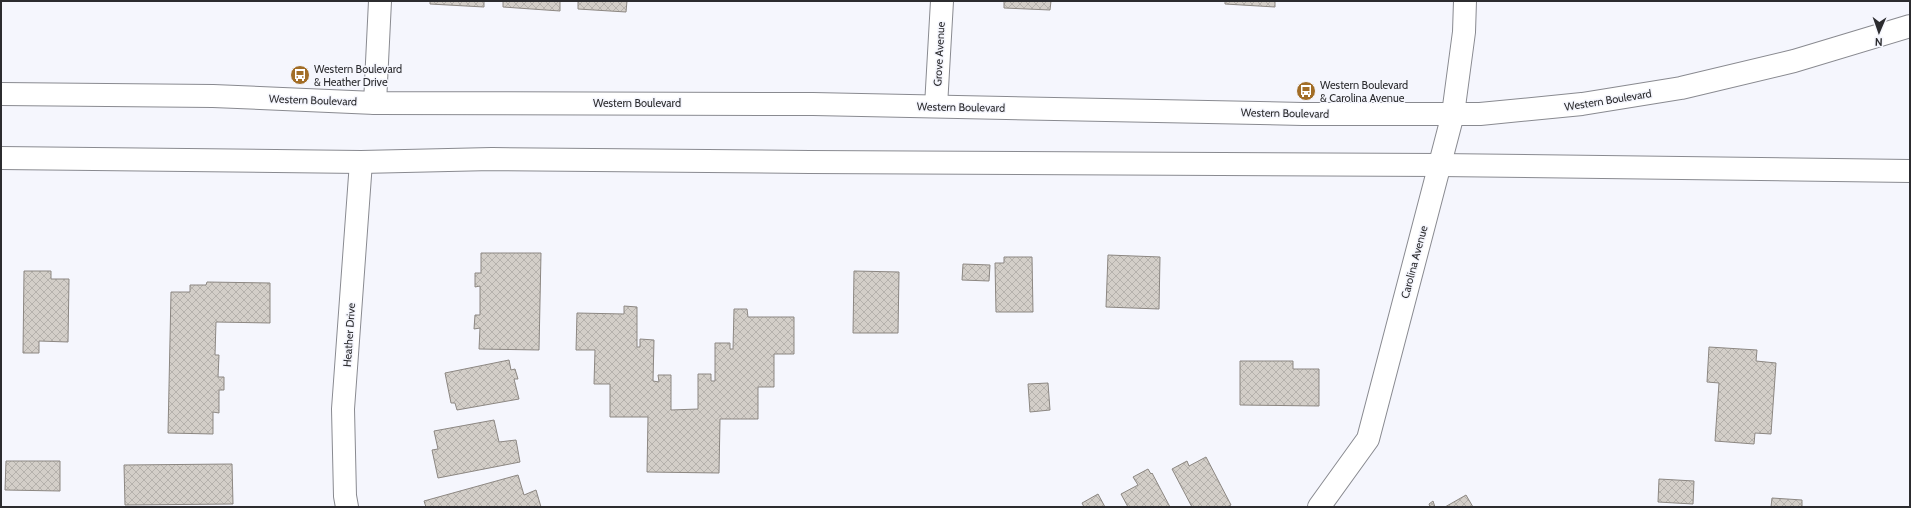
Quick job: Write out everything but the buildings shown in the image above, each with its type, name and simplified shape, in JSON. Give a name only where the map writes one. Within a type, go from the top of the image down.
[{"type":"main road","points":[[375,103],[380,1]]},
{"type":"main road","name":"Grove Avenue","points":[[936,106],[942,1]]},
{"type":"main road","name":"Carolina Avenue","points":[[1319,507],[1368,439],[1453,114],[1464,32],[1465,1]]},
{"type":"main road","name":"Western Boulevard","points":[[1,94],[213,96],[375,103],[813,104],[1295,113],[1453,114],[1527,111],[1582,104],[1681,88],[1794,61],[1910,26]]},
{"type":"main road","points":[[1,158],[362,162],[492,159],[1439,165],[1910,171]]},
{"type":"main road","name":"Heather Drive","points":[[347,507],[345,496],[344,409],[362,162]]},
{"type":"place","name":"Western Boulevard & Heather Drive","points":[[300,75]]},
{"type":"place","name":"Western Boulevard & Carolina Avenue","points":[[1306,91]]}]
